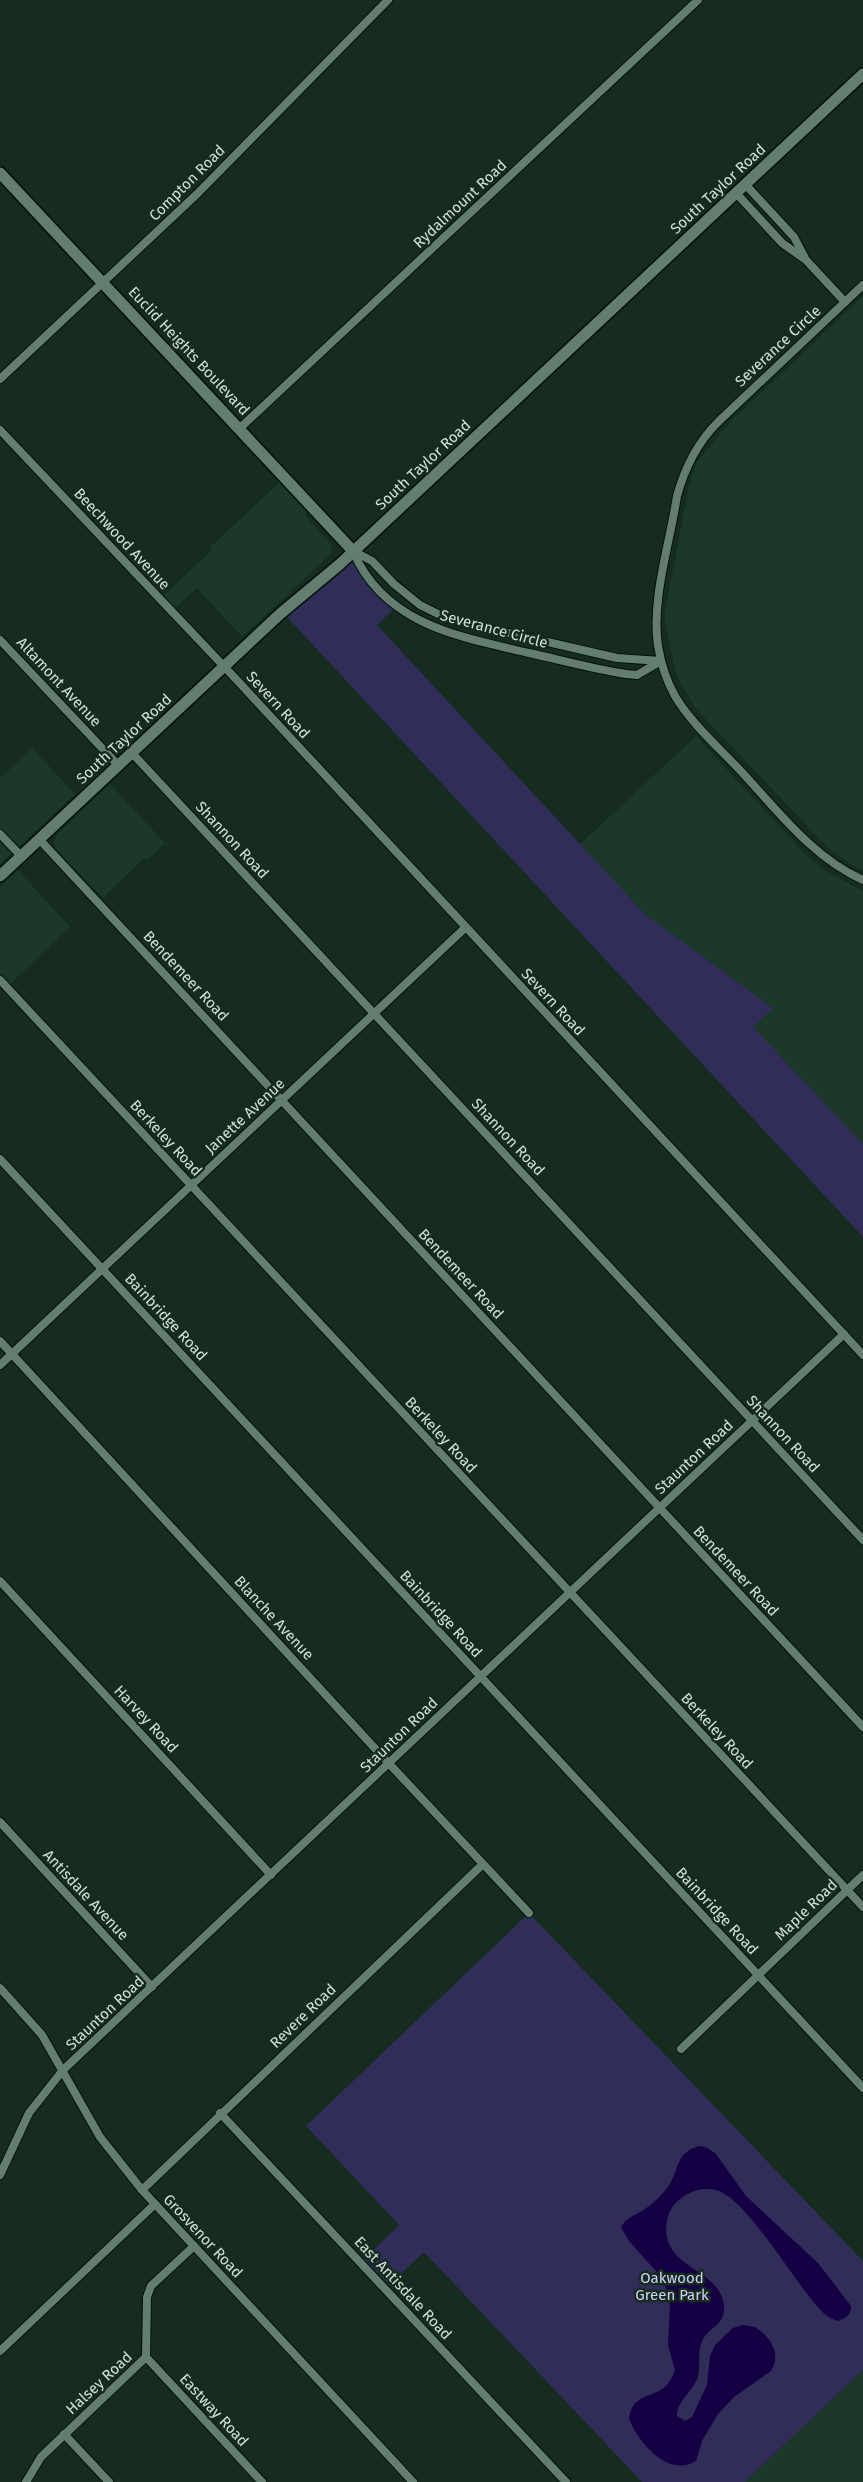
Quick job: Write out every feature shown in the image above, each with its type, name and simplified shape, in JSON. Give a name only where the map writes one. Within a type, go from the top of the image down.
[{"type":"main road","name":"South Taylor Road","points":[[0,876],[280,614],[353,551],[863,74]]},
{"type":"main road","name":"Euclid Heights Boulevard","points":[[0,173],[353,551]]},
{"type":"street","name":"Compton Road","points":[[0,379],[197,194],[388,0]]},
{"type":"street","name":"Rydalmount Road","points":[[240,428],[698,0]]},
{"type":"street","points":[[745,184],[794,237],[806,260]]},
{"type":"street","points":[[736,193],[782,243],[806,260],[845,302]]},
{"type":"street","name":"Severance Circle","points":[[863,285],[714,427],[690,460],[677,496],[658,599],[657,640],[661,661],[676,696],[693,720],[815,850],[843,870],[863,880]]},
{"type":"street","name":"Beechwood Avenue","points":[[0,430],[224,667]]},
{"type":"street","name":"Severance Circle","points":[[353,551],[372,561],[394,584],[420,605],[448,619],[617,658],[661,661]]},
{"type":"street","name":"Severance Circle","points":[[353,551],[364,574],[397,606],[414,618],[450,634],[626,674],[637,675],[661,661]]},
{"type":"street","name":"Altamont Avenue","points":[[0,640],[118,766]]},
{"type":"street","name":"Severn Road","points":[[224,667],[863,1355]]},
{"type":"street","name":"Shannon Road","points":[[132,753],[863,1540]]},
{"type":"street","points":[[0,834],[21,856]]},
{"type":"street","name":"Bendemeer Road","points":[[39,838],[863,1727]]},
{"type":"street","name":"Janette Avenue","points":[[0,1365],[466,927]]},
{"type":"street","name":"Berkeley Road","points":[[0,980],[863,1907]]},
{"type":"street","name":"Bainbridge Road","points":[[0,1159],[863,2088]]},
{"type":"street","name":"Staunton Road","points":[[0,2176],[29,2113],[64,2070],[844,1334]]},
{"type":"street","name":"Blanche Avenue","points":[[0,1341],[389,1764],[529,1912]]},
{"type":"street","name":"Harvey Road","points":[[0,1581],[271,1875]]},
{"type":"street","name":"Antisdale Avenue","points":[[0,1822],[152,1988]]},
{"type":"street","name":"Revere Road","points":[[142,2190],[220,2113],[483,1864]]},
{"type":"street","name":"Maple Road","points":[[681,2049],[863,1875]]},
{"type":"street","name":"Grosvenor Road","points":[[0,1988],[37,2028],[64,2070],[100,2138],[142,2190],[413,2482]]},
{"type":"street","name":"East Antisdale Road","points":[[220,2113],[566,2482]]},
{"type":"street","points":[[0,2154],[7,2161]]},
{"type":"street","points":[[0,2351],[155,2204]]},
{"type":"street","name":"Halsey Road","points":[[26,2482],[41,2457],[146,2357],[147,2297],[151,2286],[194,2246]]},
{"type":"street","name":"Eastway Road","points":[[146,2357],[262,2482]]},
{"type":"street","points":[[64,2434],[109,2482]]},
{"type":"shaded area","points":[[863,296],[863,870],[852,865],[829,849],[696,709],[677,677],[665,624],[665,611],[689,486],[697,462],[731,421]]},
{"type":"shaded area","points":[[280,482],[304,507],[307,518],[331,544],[332,553],[242,637],[197,588],[175,608],[163,596],[212,550],[210,547]]},
{"type":"shaded area","points":[[696,736],[805,854],[823,869],[863,891],[863,1187],[562,861]]},
{"type":"shaded area","points":[[32,748],[75,794],[0,864],[0,778]]},
{"type":"shaded area","points":[[110,784],[165,843],[147,860],[144,858],[103,898],[56,849],[54,842],[57,834]]},
{"type":"shaded area","points":[[18,870],[70,927],[4,990],[0,986],[0,887]]},
{"type":"shaded area","points":[[700,2146],[706,2147],[716,2154],[746,2196],[818,2263],[851,2306],[851,2309],[847,2316],[838,2321],[823,2313],[764,2234],[727,2195],[716,2190],[702,2189],[686,2195],[678,2201],[672,2208],[667,2221],[667,2237],[672,2250],[681,2260],[714,2285],[721,2296],[724,2310],[720,2322],[702,2341],[698,2376],[680,2405],[677,2416],[685,2421],[692,2417],[707,2385],[710,2356],[715,2345],[733,2328],[743,2325],[755,2327],[763,2333],[771,2342],[775,2352],[775,2362],[771,2371],[734,2397],[718,2414],[702,2441],[696,2461],[685,2465],[675,2465],[665,2462],[647,2447],[629,2419],[632,2409],[637,2402],[664,2388],[675,2370],[668,2345],[670,2304],[663,2279],[629,2241],[621,2227],[629,2218],[648,2207],[660,2196],[668,2187],[679,2162],[686,2152]]},
{"type":"shaded area","points":[[863,2370],[863,2482],[745,2482]]},
{"type":"green space","points":[[353,551],[360,569],[397,606],[377,625],[646,915],[773,1008],[753,1027],[863,1144],[863,1237],[288,618],[280,614]]},
{"type":"green space","name":"Oakwood Green Park","points":[[529,1913],[863,2261],[863,2370],[745,2482],[642,2482],[424,2252],[389,2285],[364,2259],[399,2225],[306,2126]]}]
